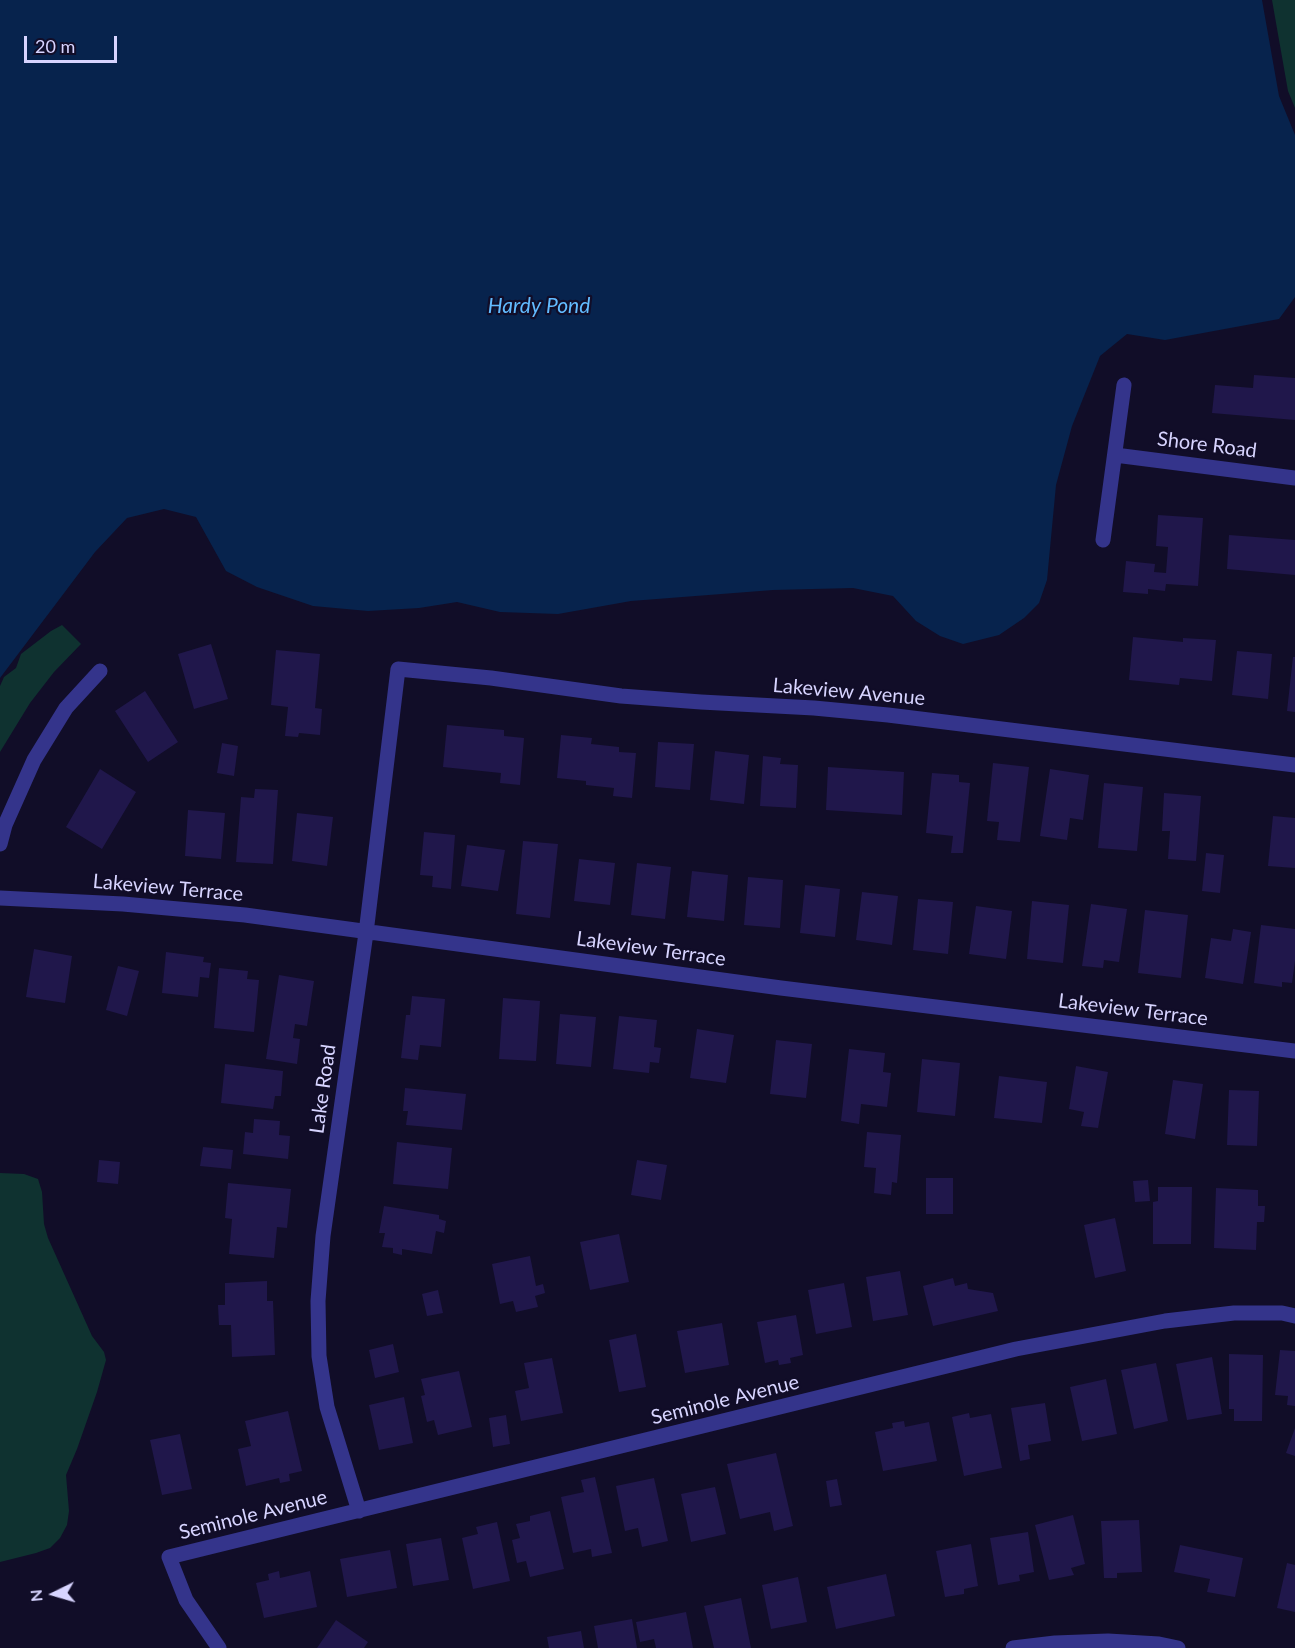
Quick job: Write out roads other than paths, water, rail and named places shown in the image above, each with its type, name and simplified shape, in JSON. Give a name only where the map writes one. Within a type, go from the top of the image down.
[{"type":"street","points":[[1103,540],[1124,385]]},
{"type":"street","name":"Shore Road","points":[[1115,455],[1295,477]]},
{"type":"street","name":"Lakeview Avenue","points":[[398,669],[491,678],[621,696],[888,715],[1295,765]]},
{"type":"street","name":"Lake Road","points":[[359,1511],[327,1407],[319,1356],[318,1301],[324,1236],[366,933],[398,669]]},
{"type":"street","points":[[0,844],[5,825],[34,760],[66,708],[100,671]]},
{"type":"street","name":"Lakeview Terrace","points":[[0,898],[123,904],[245,915],[781,988],[1295,1051]]},
{"type":"street","name":"Seminole Avenue","points":[[219,1648],[186,1600],[170,1557],[1016,1349],[1165,1321],[1234,1313],[1282,1313],[1295,1316]]},
{"type":"street","points":[[1013,1648],[1055,1643],[1108,1641],[1159,1644],[1178,1648]]},
{"type":"water","name":"Hardy Pond","points":[[0,0],[1262,0],[1279,96],[1295,135],[1295,297],[1279,319],[1165,340],[1127,334],[1100,356],[1072,426],[1056,485],[1047,580],[1039,603],[1024,618],[999,635],[963,644],[940,636],[916,621],[893,596],[853,588],[773,590],[631,601],[558,614],[500,612],[457,602],[419,608],[368,611],[313,606],[257,587],[226,571],[196,517],[164,509],[127,518],[95,552],[0,678]]}]
